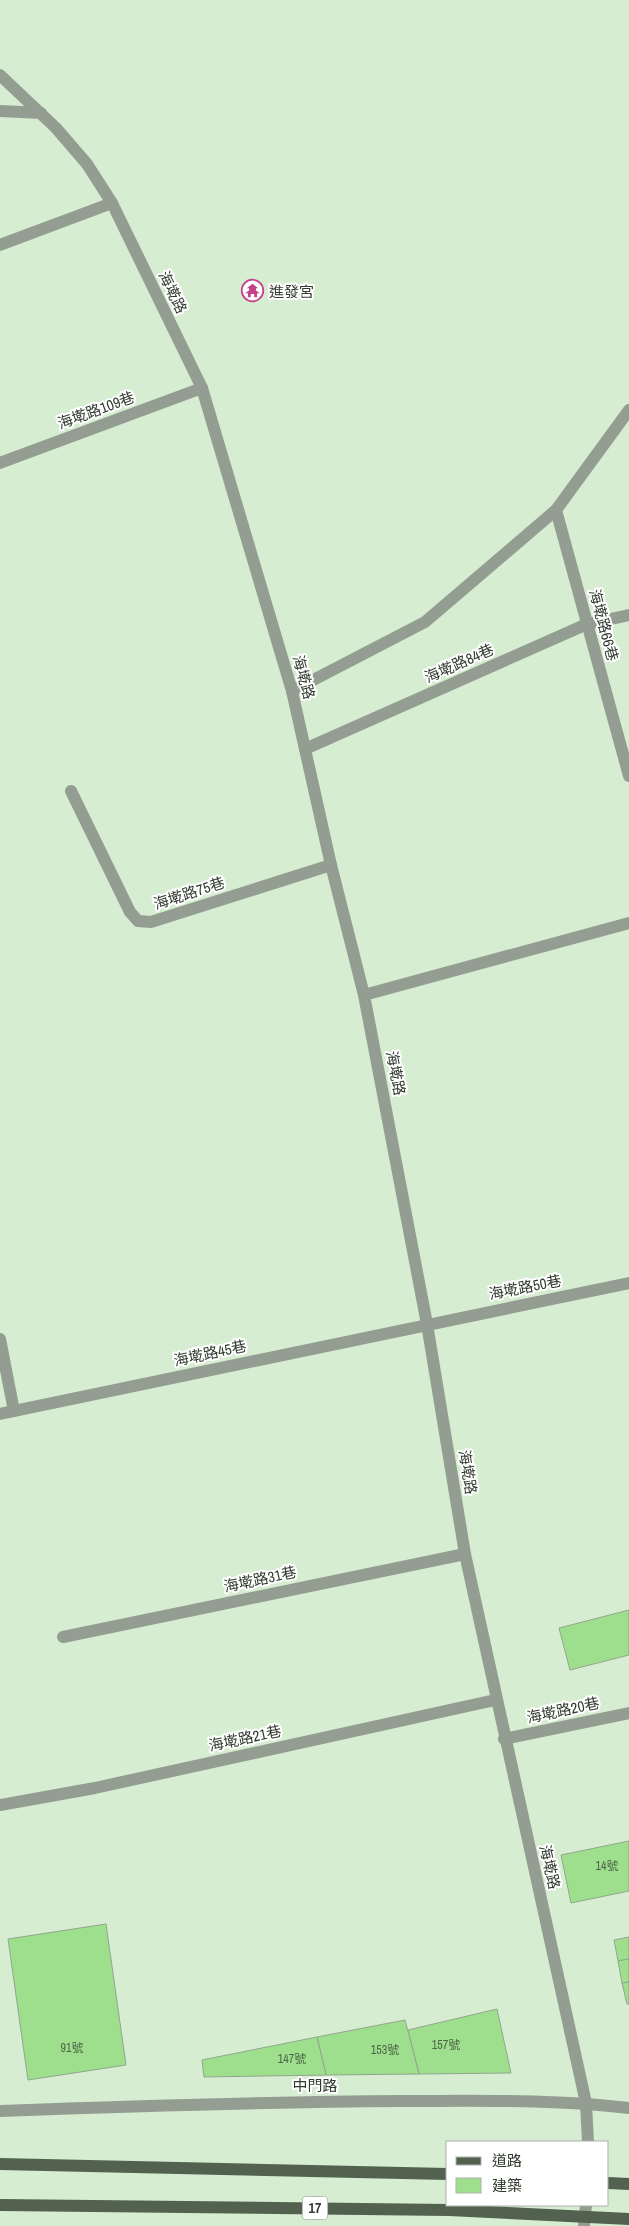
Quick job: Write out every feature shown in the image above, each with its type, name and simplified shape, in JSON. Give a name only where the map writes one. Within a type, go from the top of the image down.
[{"type":"main road","points":[[0,2164],[446,2174]]},
{"type":"main road","points":[[609,2183],[629,2184]]},
{"type":"main road","name":"17","points":[[0,2205],[449,2210],[629,2219]]},
{"type":"street","name":"海墘路","points":[[0,75],[41,112],[87,164],[112,203],[202,388],[292,691],[331,865],[364,995],[427,1324],[465,1554],[495,1700],[586,2104],[588,2141]]},
{"type":"street","points":[[0,111],[41,112]]},
{"type":"street","points":[[0,245],[112,203]]},
{"type":"street","name":"海墘路109巷","points":[[0,463],[202,388]]},
{"type":"street","points":[[292,691],[426,622],[556,510],[629,410]]},
{"type":"street","name":"海墘路66巷","points":[[556,510],[629,776]]},
{"type":"street","name":"海墘路84巷","points":[[305,749],[587,624],[629,616]]},
{"type":"street","name":"海墘路75巷","points":[[71,791],[130,912],[138,921],[151,922],[331,865]]},
{"type":"street","points":[[364,995],[629,923]]},
{"type":"street","name":"海墘路50巷","points":[[427,1324],[629,1283]]},
{"type":"street","name":"海墘路45巷","points":[[0,1414],[427,1324]]},
{"type":"street","points":[[0,1339],[14,1411]]},
{"type":"street","name":"海墘路31巷","points":[[63,1637],[465,1554]]},
{"type":"street","name":"海墘路21巷","points":[[0,1805],[95,1788],[495,1700]]},
{"type":"street","name":"海墘路20巷","points":[[504,1739],[629,1713]]},
{"type":"street","name":"中門路","points":[[0,2111],[256,2102],[532,2101],[629,2108]]},
{"type":"building","points":[[629,1610],[629,1655],[570,1670],[559,1628]]},
{"type":"building","points":[[629,1841],[629,1891],[571,1903],[561,1855]]},
{"type":"building","points":[[106,1924],[126,2065],[28,2080],[8,1939]]},
{"type":"building","points":[[629,1937],[629,1959],[618,1961],[614,1940]]},
{"type":"building","points":[[629,1959],[629,1982],[622,1983],[618,1961]]},
{"type":"building","points":[[629,1982],[629,2004],[627,2004],[622,1983]]},
{"type":"building","points":[[497,2009],[511,2073],[419,2074],[408,2030]]},
{"type":"building","points":[[405,2020],[419,2074],[326,2075],[317,2037]]},
{"type":"building","points":[[317,2037],[326,2075],[204,2077],[202,2060]]},
{"type":"place","name":"進發宮","points":[[253,291]]}]
